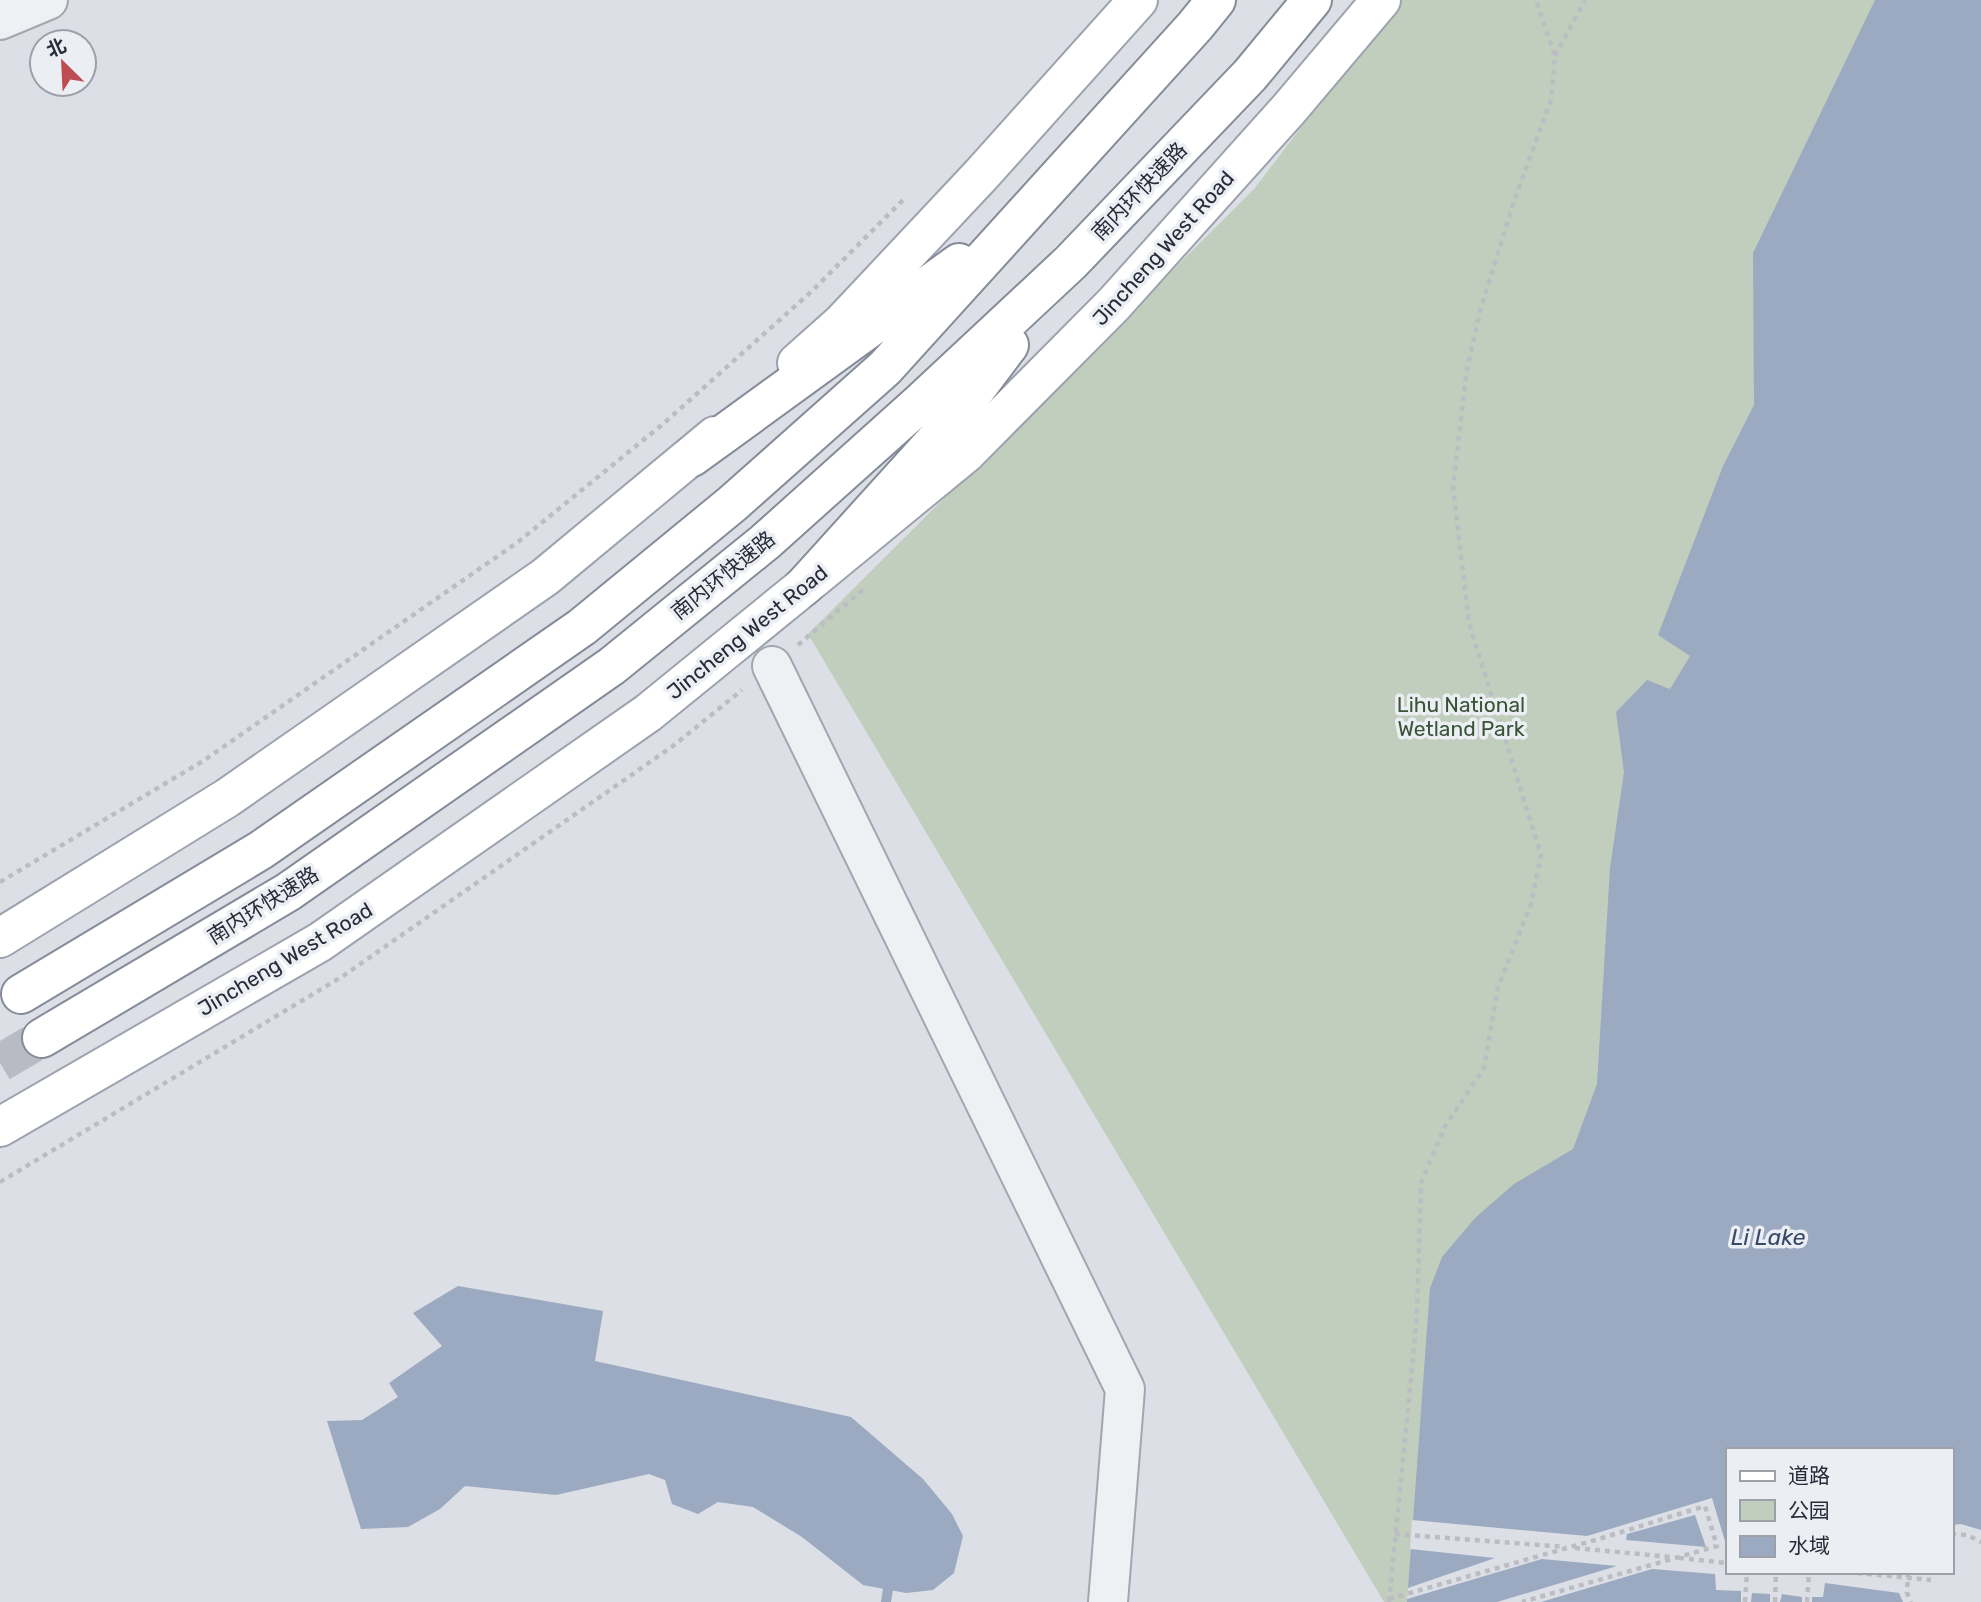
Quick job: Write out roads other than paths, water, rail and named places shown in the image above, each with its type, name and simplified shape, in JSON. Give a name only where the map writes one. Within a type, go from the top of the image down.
[{"type":"main road","points":[[0,938],[227,798],[408,673],[545,577],[692,457],[842,323],[981,175],[1138,0]]},
{"type":"main road","points":[[21,994],[261,850],[582,627],[732,505],[885,368],[1216,0]]},
{"type":"main road","name":"南内环快速路","points":[[42,1038],[288,892],[612,666],[765,542],[919,404],[1071,262],[1250,75],[1312,0]]},
{"type":"main road","name":"Jincheng West Road","points":[[0,1127],[331,934],[648,713],[803,587],[966,453],[1114,304],[1289,109],[1381,0]]},
{"type":"main road","points":[[692,457],[1023,216]]},
{"type":"main road","points":[[803,587],[944,430],[1071,262]]},
{"type":"street","points":[[0,20],[48,0]]},
{"type":"street","points":[[772,666],[1125,1389],[1108,1602]]},
{"type":"water","name":"Li Lake","points":[[1875,0],[1981,0],[1981,1602],[1407,1602],[1430,1288],[1442,1257],[1475,1218],[1514,1184],[1573,1149],[1597,1084],[1610,868],[1624,772],[1616,712],[1647,680],[1670,689],[1690,656],[1658,635],[1723,466],[1754,405],[1753,253]]},
{"type":"water","points":[[458,1286],[603,1311],[595,1361],[851,1417],[923,1479],[952,1514],[963,1536],[954,1573],[933,1590],[906,1593],[863,1585],[802,1537],[753,1507],[718,1502],[698,1514],[672,1504],[665,1480],[649,1474],[556,1495],[465,1486],[440,1509],[408,1527],[361,1529],[327,1421],[362,1420],[398,1397],[389,1383],[442,1346],[413,1313]]},
{"type":"waterway","points":[[886,1602],[888,1589]]},
{"type":"tunnel","points":[[0,1063],[42,1038]]},
{"type":"park label","name":"Lihu National Wetland Park","points":[[1461,716]]}]
